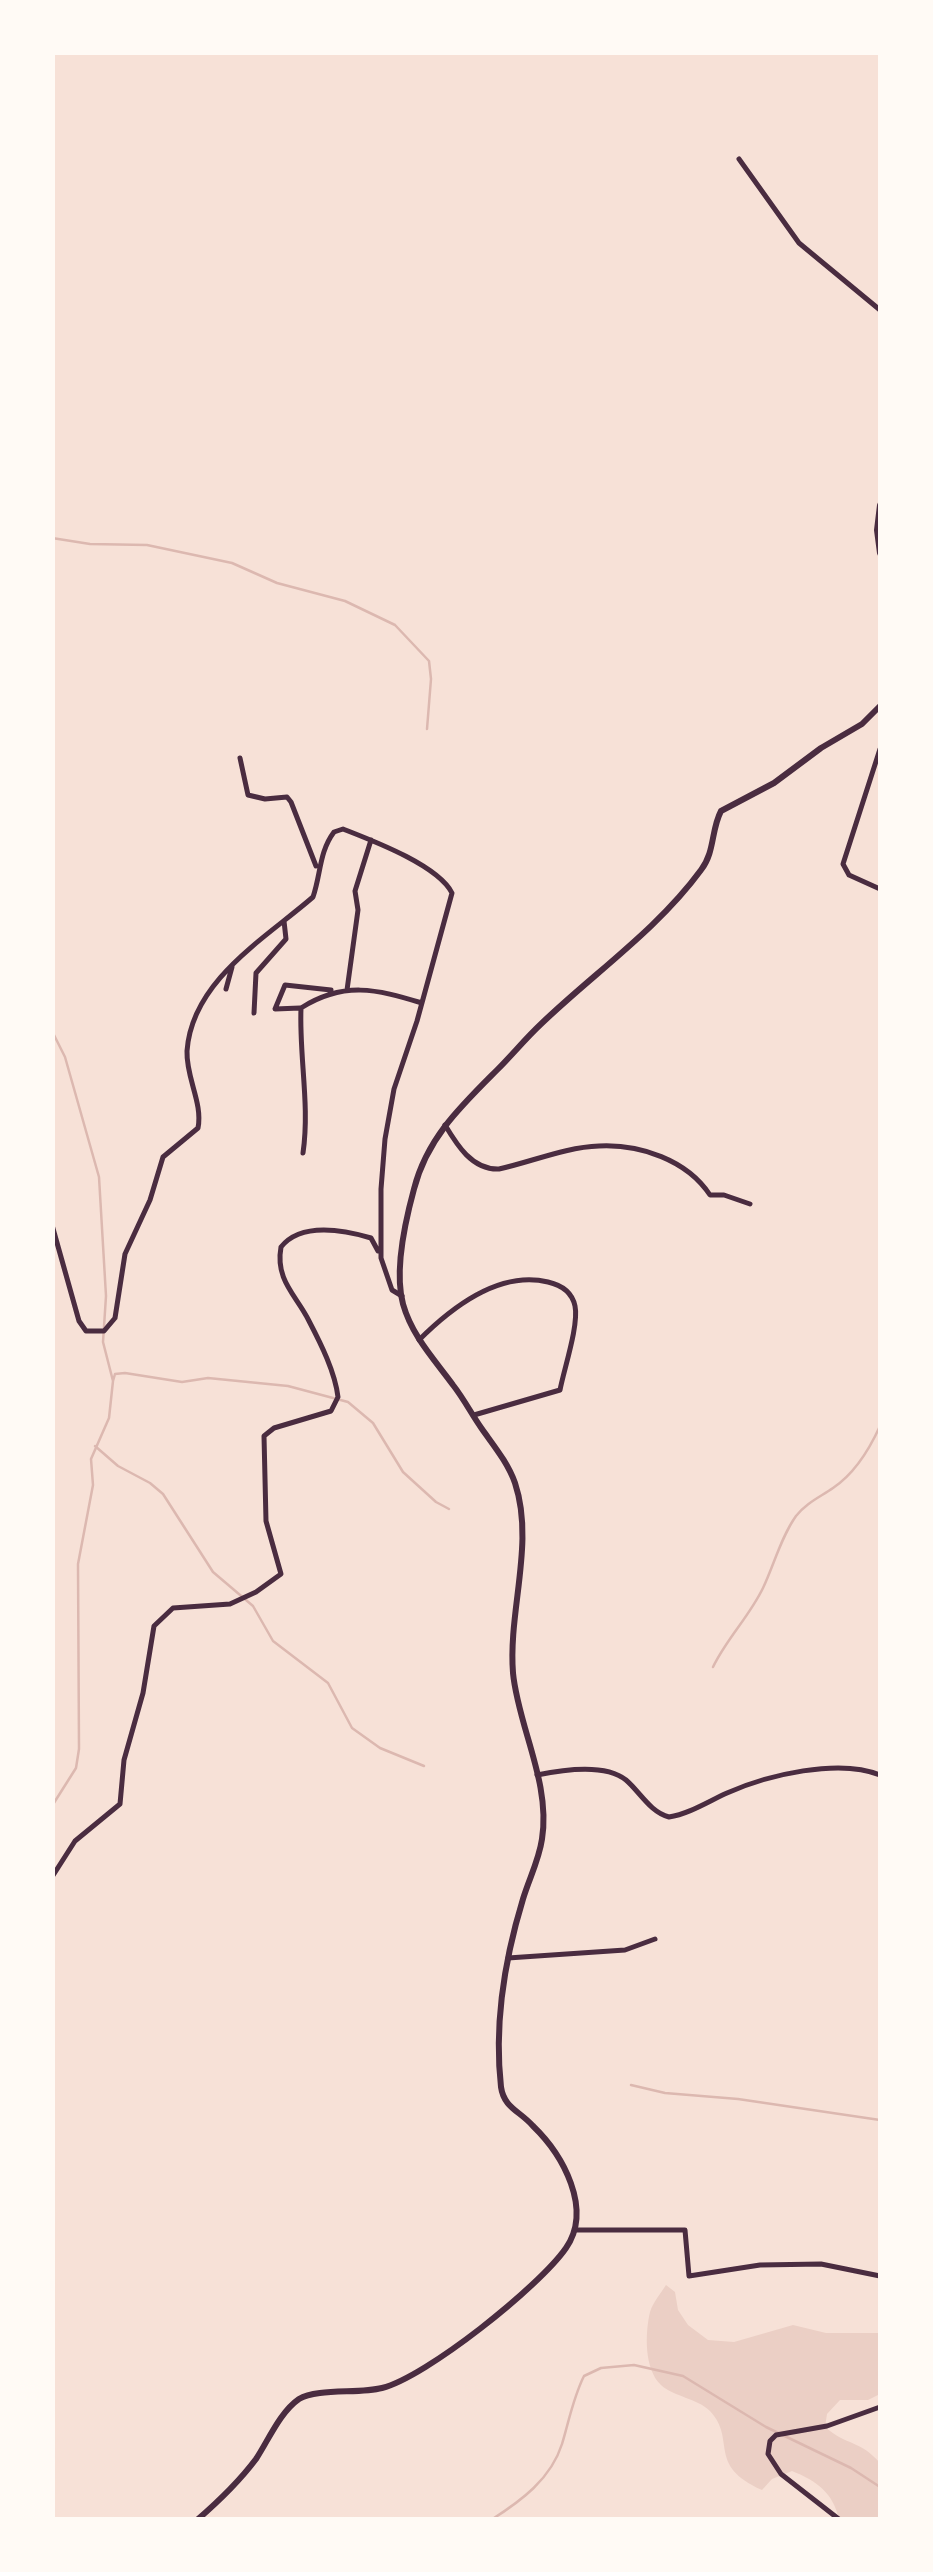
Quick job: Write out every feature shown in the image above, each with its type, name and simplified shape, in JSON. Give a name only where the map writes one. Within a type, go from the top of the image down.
[{"type":"street","points":[[739,159],[799,243],[880,310]]},
{"type":"street","points":[[880,505],[880,553]]},
{"type":"street","points":[[196,2520],[232,2490],[300,2399],[375,2390],[420,2371],[528,2288],[566,2249],[575,2230],[576,2203],[567,2175],[536,2128],[507,2106],[502,2097],[498,2062],[508,1958],[544,1833],[537,1775],[512,1667],[520,1553],[517,1491],[506,1464],[419,1340],[407,1315],[402,1296],[402,1259],[414,1187],[423,1163],[445,1124],[539,1025],[674,902],[710,856],[716,818],[721,811],[774,783],[808,756],[862,724],[880,706]]},
{"type":"street","points":[[880,749],[843,859],[849,875],[880,889]]},
{"type":"street","points":[[240,758],[248,795],[265,800],[287,797],[291,802],[317,868]]},
{"type":"street","points":[[52,1225],[80,1321],[89,1331],[102,1332],[109,1328],[117,1311],[125,1254],[150,1200],[163,1157],[198,1128],[188,1048],[196,1016],[210,990],[232,964],[313,897],[317,868],[334,832],[342,829],[395,850],[440,878],[452,892],[394,1089],[384,1140],[381,1258]]},
{"type":"street","points":[[346,990],[358,910],[355,891],[370,840]]},
{"type":"street","points":[[254,1013],[256,974],[286,939],[284,921]]},
{"type":"street","points":[[226,989],[232,964]]},
{"type":"street","points":[[334,990],[301,1008],[275,1009],[285,985],[372,991],[422,1003]]},
{"type":"street","points":[[301,1008],[306,1127],[303,1153]]},
{"type":"street","points":[[445,1124],[462,1149],[482,1168],[498,1170],[598,1146],[619,1147],[686,1167],[710,1195],[724,1194],[750,1204]]},
{"type":"street","points":[[52,1876],[75,1841],[120,1804],[124,1760],[143,1694],[154,1626],[174,1608],[230,1604],[281,1574],[266,1521],[264,1436],[274,1428],[330,1411],[338,1397],[308,1319],[281,1274],[281,1247],[296,1235],[330,1231],[371,1238],[392,1290],[402,1296]]},
{"type":"street","points":[[419,1340],[450,1311],[490,1289],[518,1281],[542,1280],[560,1285],[572,1296],[576,1310],[560,1390],[472,1415]]},
{"type":"street","points":[[537,1775],[568,1771],[616,1774],[654,1810],[669,1817],[752,1782],[784,1774],[850,1770],[880,1775]]},
{"type":"street","points":[[508,1958],[625,1950],[655,1939]]},
{"type":"street","points":[[575,2230],[685,2230],[689,2276],[760,2265],[821,2264],[880,2276]]},
{"type":"street","points":[[840,2520],[781,2474],[770,2460],[770,2441],[776,2436],[827,2426],[880,2407]]},
{"type":"shaded area","points":[[666,2285],[675,2292],[678,2310],[688,2325],[708,2340],[734,2342],[793,2325],[826,2333],[880,2333],[880,2394],[868,2400],[840,2400],[827,2414],[825,2427],[866,2450],[880,2463],[880,2519],[839,2519],[823,2489],[792,2471],[772,2479],[762,2490],[734,2471],[718,2422],[710,2411],[666,2389],[651,2370],[648,2321]]},
{"type":"waterway","points":[[52,538],[90,544],[147,545],[232,563],[277,583],[345,601],[395,625],[429,661],[427,729]]},
{"type":"waterway","points":[[52,1031],[65,1057],[99,1177],[106,1296],[103,1342],[113,1381],[109,1418],[91,1459],[93,1485],[78,1564],[79,1749],[76,1768],[52,1806]]},
{"type":"waterway","points":[[113,1381],[115,1374],[125,1373],[182,1382],[208,1378],[288,1386],[348,1402],[373,1423],[403,1472],[449,1509]]},
{"type":"waterway","points":[[713,1667],[757,1599],[796,1516],[848,1476],[880,1426]]},
{"type":"waterway","points":[[95,1446],[118,1466],[163,1494],[213,1572],[253,1606],[273,1641],[328,1683],[352,1728],[380,1748],[424,1766]]},
{"type":"waterway","points":[[631,2085],[665,2093],[738,2099],[880,2120]]},
{"type":"waterway","points":[[491,2520],[524,2497],[550,2468],[584,2376],[601,2368],[634,2365],[683,2376],[766,2427],[851,2468],[880,2487]]}]
